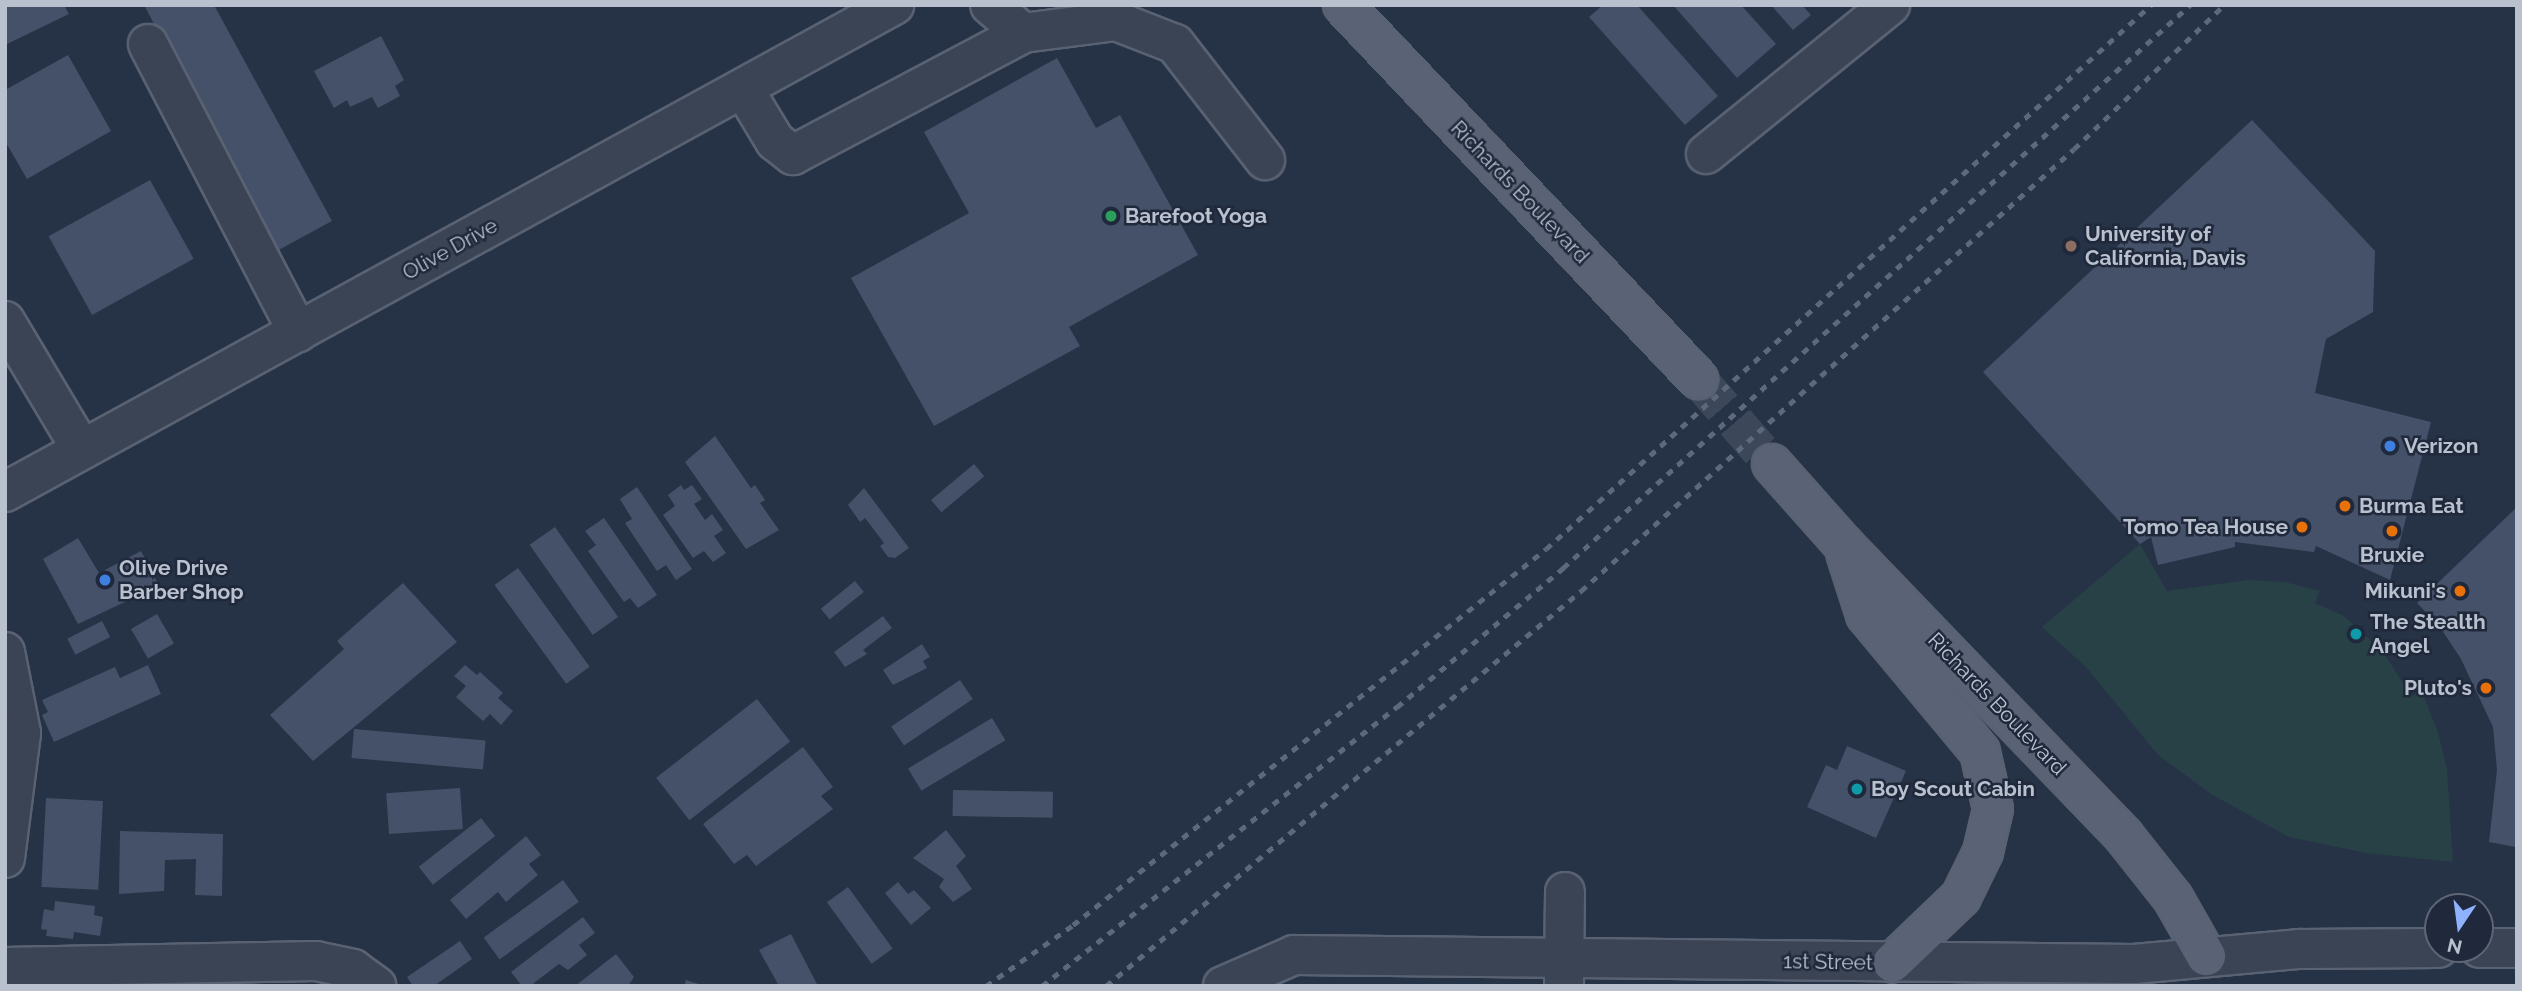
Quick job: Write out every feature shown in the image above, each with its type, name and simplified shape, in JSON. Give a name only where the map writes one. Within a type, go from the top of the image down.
[{"type":"main road","name":"Richards Boulevard","points":[[1343,5],[1698,379]]},
{"type":"main road","name":"Richards Boulevard","points":[[1772,464],[1843,544],[2123,835],[2173,898],[2207,971]]},
{"type":"main road","points":[[1843,544],[1866,615],[1980,752],[1993,809],[1983,852],[1961,897],[1892,963]]},
{"type":"street","name":"Olive Drive","points":[[5,492],[894,5]]},
{"type":"street","points":[[990,5],[1023,33]]},
{"type":"street","points":[[1706,154],[1890,5]]},
{"type":"street","points":[[743,88],[775,141],[793,155],[1023,33],[1116,21],[1175,44],[1265,160]]},
{"type":"street","points":[[148,44],[298,332]]},
{"type":"street","points":[[5,321],[82,450]]},
{"type":"street","points":[[5,652],[22,733],[5,858]]},
{"type":"street","points":[[1564,971],[1565,892]]},
{"type":"street","points":[[2494,948],[2517,947]]},
{"type":"street","name":"1st Street","points":[[1223,986],[1294,956],[1564,971],[1892,963],[2134,964],[2207,971],[2300,949],[2424,948]]},
{"type":"street","points":[[5,967],[316,961],[353,969],[376,986]]},
{"type":"green space","points":[[2140,544],[2167,591],[2248,580],[2285,582],[2320,591],[2315,603],[2344,616],[2384,653],[2411,696],[2422,692],[2438,732],[2447,769],[2453,862],[2366,853],[2289,837],[2211,794],[2158,755],[2087,668],[2042,627]]},
{"type":"building","points":[[5,5],[64,5],[69,14],[5,45]]},
{"type":"building","points":[[144,5],[214,5],[332,221],[275,252]]},
{"type":"building","points":[[1603,5],[1637,5],[1718,96],[1685,125],[1589,17]]},
{"type":"building","points":[[1673,5],[1741,5],[1776,44],[1737,78]]},
{"type":"building","points":[[1771,5],[1802,5],[1811,15],[1793,30]]},
{"type":"building","points":[[381,36],[404,80],[395,86],[400,96],[378,108],[372,97],[350,107],[347,100],[334,108],[314,71]]},
{"type":"building","points":[[68,55],[111,131],[27,179],[5,141],[5,90]]},
{"type":"building","points":[[1057,58],[1096,128],[1120,115],[1198,255],[1069,327],[1080,346],[934,426],[851,278],[969,213],[924,132]]},
{"type":"building","points":[[2252,120],[2375,251],[2373,312],[2326,339],[2315,393],[2431,422],[2390,580],[2316,546],[2314,552],[2235,542],[2235,547],[2158,565],[2151,537],[2140,544],[1983,372]]},
{"type":"building","points":[[150,180],[194,259],[92,315],[49,236]]},
{"type":"building","points":[[715,436],[751,488],[755,485],[765,500],[760,503],[779,530],[746,549],[685,462]]},
{"type":"building","points":[[974,464],[984,476],[941,512],[931,500]]},
{"type":"building","points":[[681,485],[684,490],[692,485],[702,499],[694,504],[705,520],[712,514],[723,530],[714,536],[726,553],[713,562],[704,551],[693,558],[663,515],[675,506],[668,495]]},
{"type":"building","points":[[637,487],[692,569],[676,580],[666,565],[657,571],[625,523],[632,519],[620,499]]},
{"type":"building","points":[[864,488],[909,548],[895,558],[888,557],[880,546],[884,543],[865,518],[860,522],[848,505]]},
{"type":"building","points":[[2517,507],[2517,847],[2489,842],[2497,770],[2493,727],[2461,659],[2440,627],[2417,603]]},
{"type":"building","points":[[604,518],[657,595],[638,608],[630,598],[624,602],[588,551],[596,545],[585,531]]},
{"type":"building","points":[[555,527],[618,617],[593,635],[530,545]]},
{"type":"building","name":"Olive Drive Barber Shop","points":[[78,538],[99,573],[141,551],[159,586],[78,624],[43,559]]},
{"type":"building","points":[[518,568],[590,667],[566,684],[495,585]]},
{"type":"building","points":[[855,581],[864,592],[830,620],[821,609]]},
{"type":"building","points":[[403,583],[457,642],[313,761],[270,715],[344,649],[337,641]]},
{"type":"building","points":[[157,614],[174,643],[148,658],[131,629]]},
{"type":"building","points":[[883,616],[892,628],[863,650],[867,654],[845,667],[834,652]]},
{"type":"building","points":[[102,621],[110,637],[75,655],[67,639]]},
{"type":"building","points":[[922,644],[930,657],[923,661],[927,668],[893,685],[883,670]]},
{"type":"building","points":[[148,665],[161,694],[54,742],[42,715],[48,712],[42,700],[115,667],[120,678]]},
{"type":"building","points":[[465,665],[477,675],[480,672],[503,693],[498,698],[513,711],[501,725],[490,714],[483,721],[456,697],[466,686],[454,676]]},
{"type":"building","points":[[960,680],[973,699],[904,745],[891,726]]},
{"type":"building","points":[[757,699],[790,742],[689,820],[656,778]]},
{"type":"building","points":[[992,718],[1005,740],[921,791],[908,768]]},
{"type":"building","points":[[354,729],[485,741],[483,769],[351,758]]},
{"type":"building","name":"Boy Scout Cabin","points":[[1847,746],[1906,771],[1876,838],[1807,807],[1826,765],[1837,770]]},
{"type":"building","points":[[803,747],[833,787],[821,796],[833,809],[756,866],[747,855],[734,864],[703,824]]},
{"type":"building","points":[[460,788],[463,829],[389,834],[386,793]]},
{"type":"building","points":[[953,790],[1053,792],[1053,818],[953,816]]},
{"type":"building","points":[[46,798],[103,801],[98,890],[41,887]]},
{"type":"building","points":[[481,818],[495,836],[433,885],[419,867]]},
{"type":"building","points":[[946,830],[966,856],[956,866],[972,889],[953,902],[939,887],[944,879],[913,858]]},
{"type":"building","points":[[120,831],[223,834],[222,896],[195,895],[196,859],[165,860],[164,891],[119,894]]},
{"type":"building","points":[[526,836],[541,855],[529,864],[538,875],[506,902],[498,892],[466,919],[450,900]]},
{"type":"building","points":[[563,880],[579,902],[500,959],[484,938]]},
{"type":"building","points":[[898,882],[908,894],[914,890],[931,908],[911,925],[885,893]]},
{"type":"building","points":[[848,887],[893,948],[872,964],[827,902]]},
{"type":"building","points":[[55,901],[95,906],[94,915],[103,917],[100,936],[74,932],[73,939],[46,936],[47,930],[41,929],[44,909],[54,911]]},
{"type":"building","points":[[583,917],[595,933],[579,945],[587,955],[568,970],[559,964],[530,986],[522,986],[511,972]]},
{"type":"building","points":[[791,934],[818,986],[779,986],[759,950]]},
{"type":"building","points":[[460,941],[472,959],[434,986],[413,986],[407,977]]},
{"type":"building","points":[[616,954],[634,977],[628,986],[575,986]]},
{"type":"building","points":[[686,980],[702,985],[702,986],[684,986]]},
{"type":"tunnel","points":[[1698,379],[1772,464]]},
{"type":"railway","points":[[986,986],[1073,925],[1546,549],[2151,5]]},
{"type":"railway","points":[[1042,986],[1397,707],[1563,568],[2190,5]]},
{"type":"railway","points":[[1106,986],[1581,591],[2074,149],[2224,5]]},
{"type":"place","name":"Barefoot Yoga","points":[[1111,216]]},
{"type":"place","name":"University of California, Davis","points":[[2071,246]]},
{"type":"place","name":"Verizon","points":[[2390,446]]},
{"type":"place","name":"Burma Eat","points":[[2345,506]]},
{"type":"place","name":"Tomo Tea House","points":[[2302,527]]},
{"type":"place","name":"Bruxie","points":[[2392,531]]},
{"type":"place","name":"Olive Drive Barber Shop","points":[[105,580]]},
{"type":"place","name":"Mikuni's","points":[[2460,591]]},
{"type":"place","name":"The Stealth Angel","points":[[2356,634]]},
{"type":"place","name":"Pluto's","points":[[2486,688]]},
{"type":"place","name":"Boy Scout Cabin","points":[[1857,789]]}]
